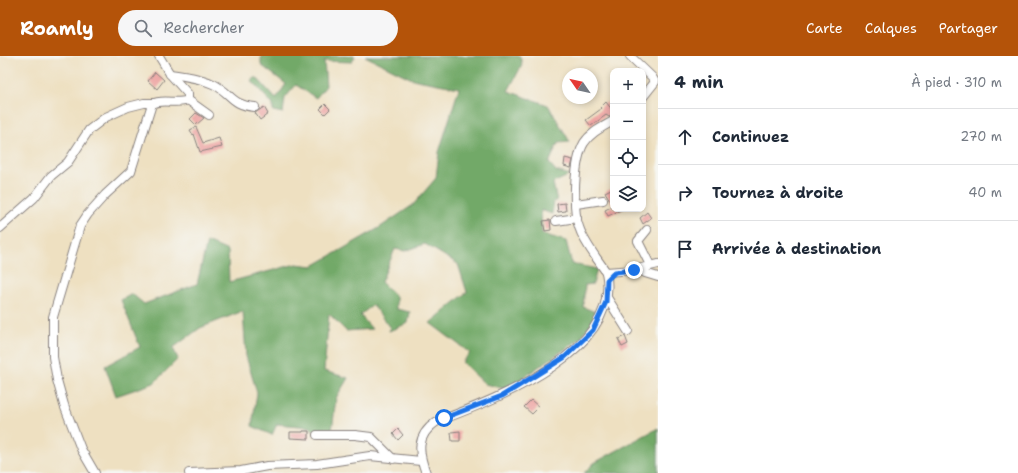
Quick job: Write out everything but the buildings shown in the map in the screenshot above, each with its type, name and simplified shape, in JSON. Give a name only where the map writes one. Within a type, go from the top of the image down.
[{"type":"street","points":[[159,56],[170,74],[188,94],[188,100]]},
{"type":"street","points":[[630,56],[652,77],[656,84],[646,94]]},
{"type":"street","points":[[170,74],[189,76],[214,84],[241,106],[255,107]]},
{"type":"street","points":[[0,228],[34,198],[50,176],[68,162],[89,130],[106,117],[128,107],[144,103],[183,102],[188,100]]},
{"type":"street","points":[[188,100],[209,115]]},
{"type":"street","points":[[95,473],[81,449],[57,380],[53,357],[53,317],[80,226],[88,214],[105,195],[131,172],[141,144],[149,110],[154,103]]},
{"type":"street","points":[[426,473],[421,461],[420,442],[428,427],[436,422],[502,396],[565,357],[593,330],[602,313],[606,296],[606,276],[579,228],[576,204],[579,154],[589,136],[610,123]]},
{"type":"street","points":[[576,204],[603,200]]},
{"type":"street","points":[[556,221],[577,218]]},
{"type":"street","points":[[647,230],[638,241],[650,266]]},
{"type":"street","points":[[606,276],[615,272],[650,266]]},
{"type":"street","points":[[650,266],[645,273],[658,277]]},
{"type":"street","points":[[606,296],[628,331]]},
{"type":"street","points":[[317,435],[356,435],[371,437],[393,459]]},
{"type":"street","points":[[189,473],[241,471],[267,466],[317,464],[370,456],[421,461]]},
{"type":"green space","points":[[261,56],[355,56],[352,62],[324,61],[326,86],[316,98],[296,85],[285,98],[283,113],[273,111],[273,105],[251,80],[256,77],[276,99],[286,84],[261,65]]},
{"type":"green space","points":[[365,56],[520,56],[522,65],[508,91],[548,105],[570,142],[558,143],[549,163],[556,171],[570,175],[553,183],[557,201],[554,201],[552,214],[541,210],[542,234],[566,241],[572,264],[597,269],[593,284],[585,285],[583,307],[598,313],[580,339],[506,389],[485,384],[462,362],[470,353],[430,323],[467,292],[458,264],[425,244],[405,251],[395,249],[381,282],[396,297],[396,309],[410,312],[408,323],[389,331],[390,328],[373,305],[360,315],[372,329],[346,331],[329,314],[324,371],[348,378],[336,398],[332,431],[313,431],[311,427],[277,424],[272,435],[252,426],[257,393],[246,356],[243,311],[200,328],[173,348],[178,359],[154,383],[116,396],[105,366],[140,347],[121,300],[132,294],[144,304],[197,284],[207,242],[228,251],[229,282],[296,264],[313,266],[379,228],[413,205],[436,178],[439,152],[459,88],[412,79]]},
{"type":"green space","points":[[658,428],[658,473],[584,473],[594,463]]},
{"type":"route","points":[[444,418],[502,396],[565,357],[582,343],[593,330],[606,302],[607,280],[615,272],[634,270]]}]
